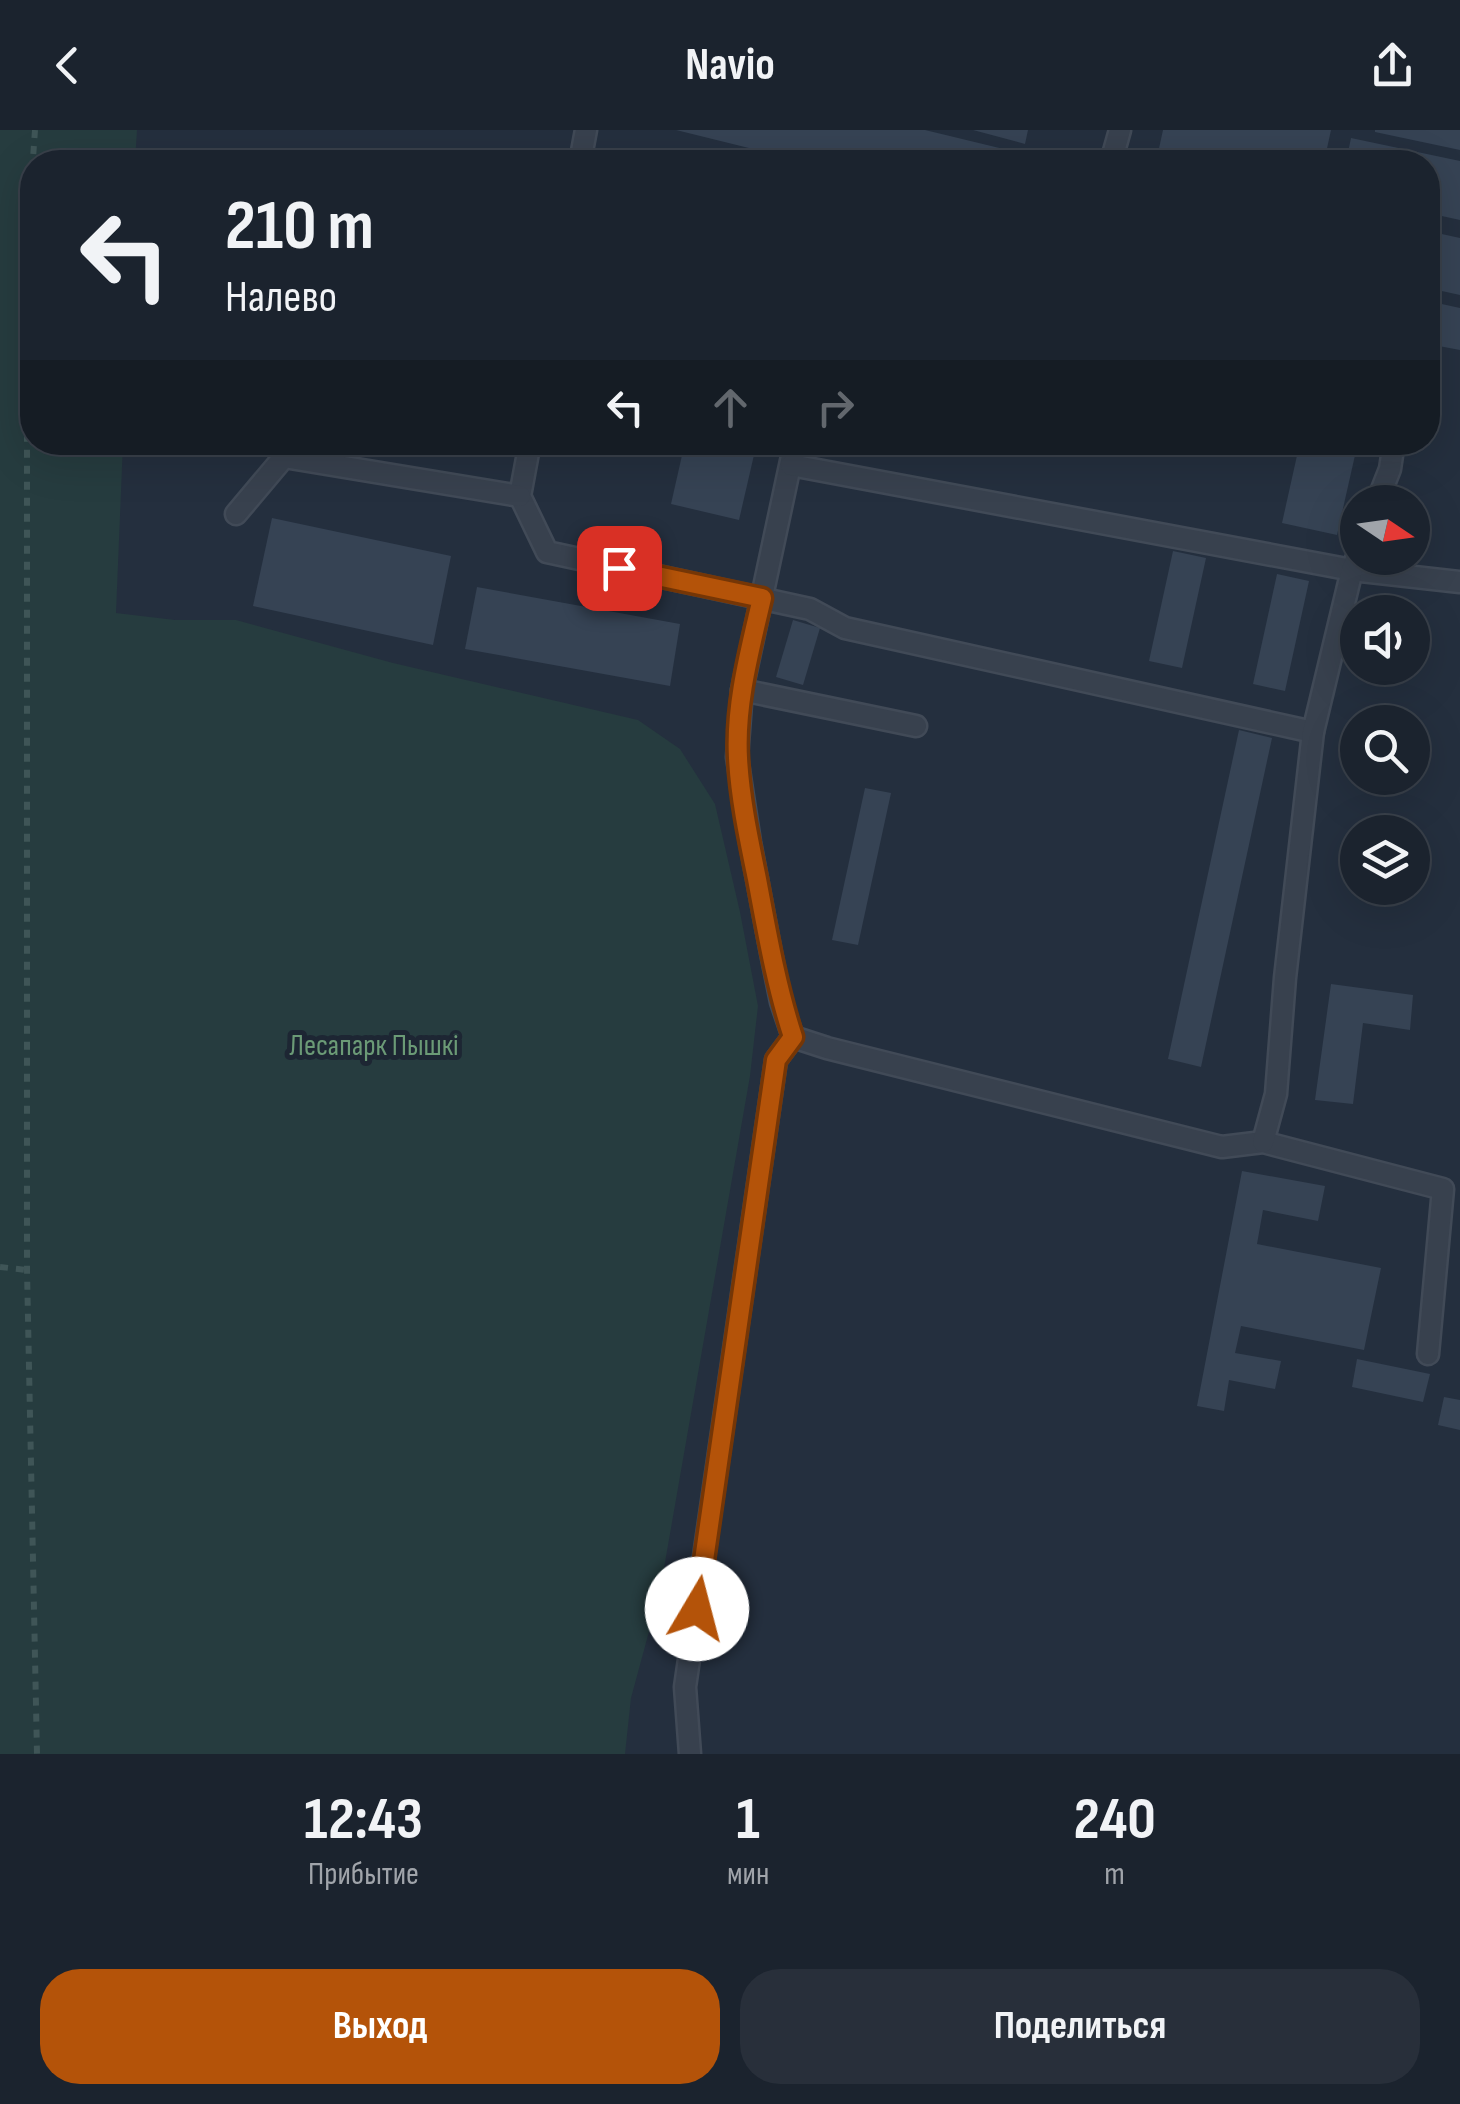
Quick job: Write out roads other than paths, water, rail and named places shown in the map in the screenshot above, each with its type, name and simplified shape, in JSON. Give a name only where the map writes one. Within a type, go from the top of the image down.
[{"type":"lane","points":[[528,455],[520,496],[547,552],[810,609],[845,628],[1314,732]]},
{"type":"lane","points":[[792,455],[742,690],[738,757],[750,842],[782,1002],[793,1037]]},
{"type":"lane","points":[[1384,485],[1392,455]]},
{"type":"lane","points":[[236,514],[284,457],[520,496]]},
{"type":"lane","points":[[790,465],[1340,560]]},
{"type":"lane","points":[[1263,1142],[1276,1094],[1285,978],[1314,732],[1351,575]]},
{"type":"lane","points":[[1423,575],[1460,582]]},
{"type":"lane","points":[[742,690],[916,726]]},
{"type":"lane","points":[[793,1037],[1222,1147],[1263,1142],[1443,1188],[1428,1354]]},
{"type":"lane","points":[[690,1754],[685,1687],[776,1060],[793,1037]]},
{"type":"park label","name":"Лесапарк Пышкі","points":[[374,1045]]}]
